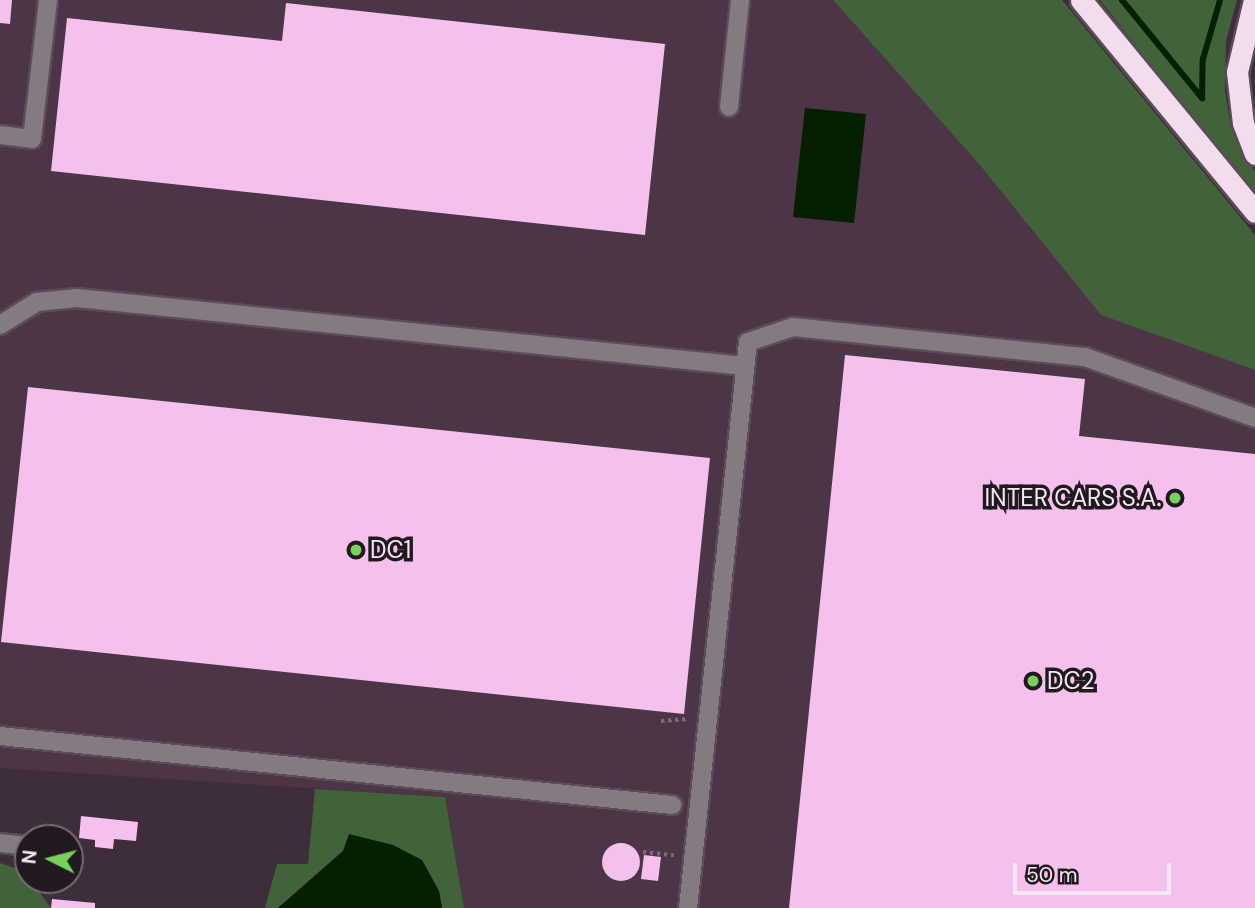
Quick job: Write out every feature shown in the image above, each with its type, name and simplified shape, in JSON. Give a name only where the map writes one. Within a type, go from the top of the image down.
[{"type":"highway","points":[[1081,0],[1255,212]]},
{"type":"highway","points":[[1254,0],[1237,72],[1243,122],[1255,154]]},
{"type":"lane","points":[[1,137],[32,139],[48,0]]},
{"type":"lane","points":[[729,107],[740,0]]},
{"type":"lane","points":[[0,325],[37,302],[77,298],[745,366]]},
{"type":"lane","points":[[688,908],[748,342],[793,327],[1085,356],[1255,418]]},
{"type":"lane","points":[[0,736],[673,805]]},
{"type":"path","points":[[661,721],[707,722]]},
{"type":"path","points":[[643,852],[694,857]]},
{"type":"shaded area","points":[[0,0],[833,0],[979,164],[1101,314],[1255,370],[1255,908],[464,908],[444,797],[0,768]]},
{"type":"shaded area","points":[[833,0],[1062,0],[1255,235],[1255,370],[1101,315],[979,164]]},
{"type":"shaded area","points":[[1100,0],[1237,0],[1226,41],[1225,91],[1231,128],[1255,172],[1255,197]]},
{"type":"shaded area","points":[[805,108],[866,114],[854,223],[793,217]]},
{"type":"shaded area","points":[[315,789],[445,797],[464,908],[442,908],[439,891],[343,851],[278,908],[265,908],[277,864],[308,864]]},
{"type":"shaded area","points":[[349,834],[393,845],[422,860],[439,891],[442,908],[278,908],[343,851]]},
{"type":"shaded area","points":[[0,863],[14,868],[14,894],[41,894],[51,908],[0,908]]},
{"type":"building","points":[[0,0],[12,0],[10,24],[0,23]]},
{"type":"building","points":[[286,3],[665,44],[645,235],[51,171],[67,18],[282,41]]},
{"type":"building","name":"DC2","points":[[845,355],[1085,379],[1079,436],[1255,454],[1255,908],[789,908]]},
{"type":"building","name":"DC1","points":[[28,387],[710,458],[684,714],[1,642]]},
{"type":"building","points":[[81,816],[138,822],[136,841],[114,839],[113,849],[95,847],[95,840],[84,839],[84,824],[80,824]]},
{"type":"building","points":[[621,843],[634,849],[640,862],[634,875],[621,881],[608,875],[602,862],[608,849]]},
{"type":"building","points":[[644,855],[661,857],[658,881],[641,879]]},
{"type":"building","points":[[52,899],[95,903],[95,908],[51,908]]},
{"type":"waterway","points":[[1122,0],[1202,98],[1203,59],[1220,0]]},
{"type":"place","name":"INTER CARS S.A.","points":[[1175,498]]},
{"type":"place","name":"DC1","points":[[356,550]]},
{"type":"place","name":"DC2","points":[[1033,681]]}]
